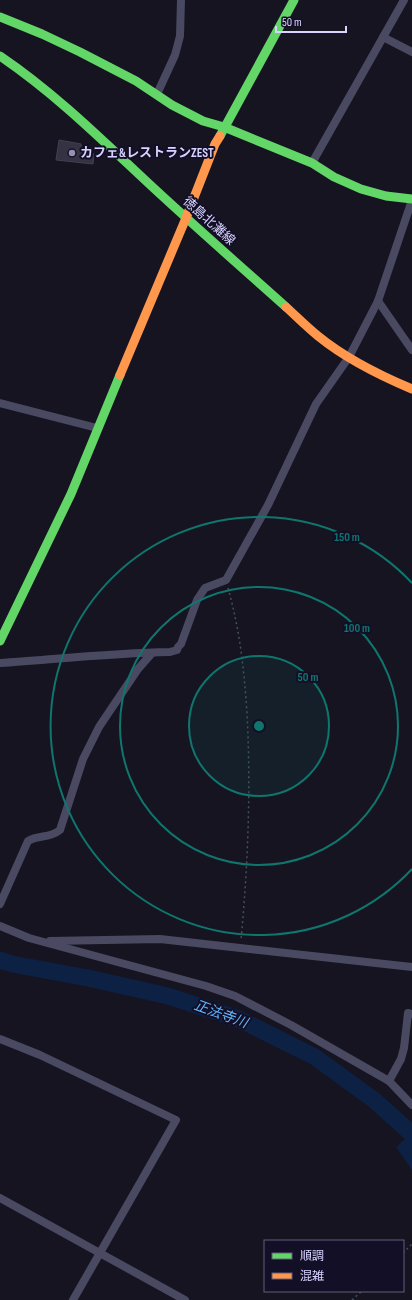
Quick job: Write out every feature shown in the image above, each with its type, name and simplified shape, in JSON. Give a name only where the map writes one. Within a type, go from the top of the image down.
[{"type":"main road","points":[[0,640],[71,494],[97,428],[186,218],[215,144],[294,0]]},
{"type":"main road","points":[[0,17],[74,49],[136,81],[158,94],[172,105],[203,121],[224,127],[312,163],[320,170],[376,194],[412,200]]},
{"type":"main road","name":"徳島北灘線","points":[[0,56],[22,71],[61,102],[186,218],[319,337],[349,357],[386,378],[412,389]]},
{"type":"street","points":[[158,94],[180,36],[181,0]]},
{"type":"street","points":[[312,163],[404,0]]},
{"type":"street","points":[[383,37],[412,52]]},
{"type":"street","points":[[0,662],[170,652],[177,650],[181,644],[197,600],[205,588],[226,580],[268,505],[316,404],[349,357],[378,301],[412,200]]},
{"type":"street","points":[[378,301],[412,350]]},
{"type":"street","points":[[0,403],[97,428]]},
{"type":"street","points":[[0,904],[28,841],[33,838],[54,834],[60,830],[83,759],[99,727],[138,669],[152,653]]},
{"type":"street","points":[[0,926],[42,942],[206,986],[235,996],[291,1025],[389,1081],[412,1105]]},
{"type":"street","points":[[42,942],[160,939],[412,967]]},
{"type":"street","points":[[389,1081],[401,1059],[404,1048],[408,1013],[412,1014]]},
{"type":"street","points":[[0,1039],[40,1055],[176,1120],[73,1300]]},
{"type":"street","points":[[0,1198],[185,1300]]},
{"type":"path","points":[[226,580],[236,615],[244,665],[248,734],[249,782],[247,855],[240,948]]},
{"type":"path","points":[[404,1252],[412,1244]]},
{"type":"path","points":[[352,1300],[361,1292]]},
{"type":"water","points":[[412,1133],[412,1170],[396,1147]]},
{"type":"building","name":"カフェ&レストランZEST","points":[[59,140],[81,144],[81,152],[94,154],[93,164],[56,160]]},
{"type":"waterway","name":"正法寺川","points":[[0,960],[12,964],[88,978],[168,996],[239,1019],[315,1057],[374,1100],[412,1134]]},
{"type":"waterway","name":"正法寺川","points":[[407,1130],[412,1125]]},
{"type":"traffic: fast","points":[[220,136],[294,0]]},
{"type":"traffic: fast","points":[[0,17],[42,34],[80,52],[136,81],[172,105],[203,121],[224,127],[312,163],[334,177],[361,189],[386,196],[412,199]]},
{"type":"traffic: fast","points":[[0,56],[57,99],[286,307]]},
{"type":"traffic: fast","points":[[0,641],[71,494],[120,375]]},
{"type":"traffic: slow","points":[[120,375],[186,218],[215,144],[220,136]]},
{"type":"traffic: slow","points":[[286,307],[306,326],[340,352],[376,372],[412,389]]},
{"type":"place","name":"カフェ&レストランZEST","points":[[72,153]]}]
